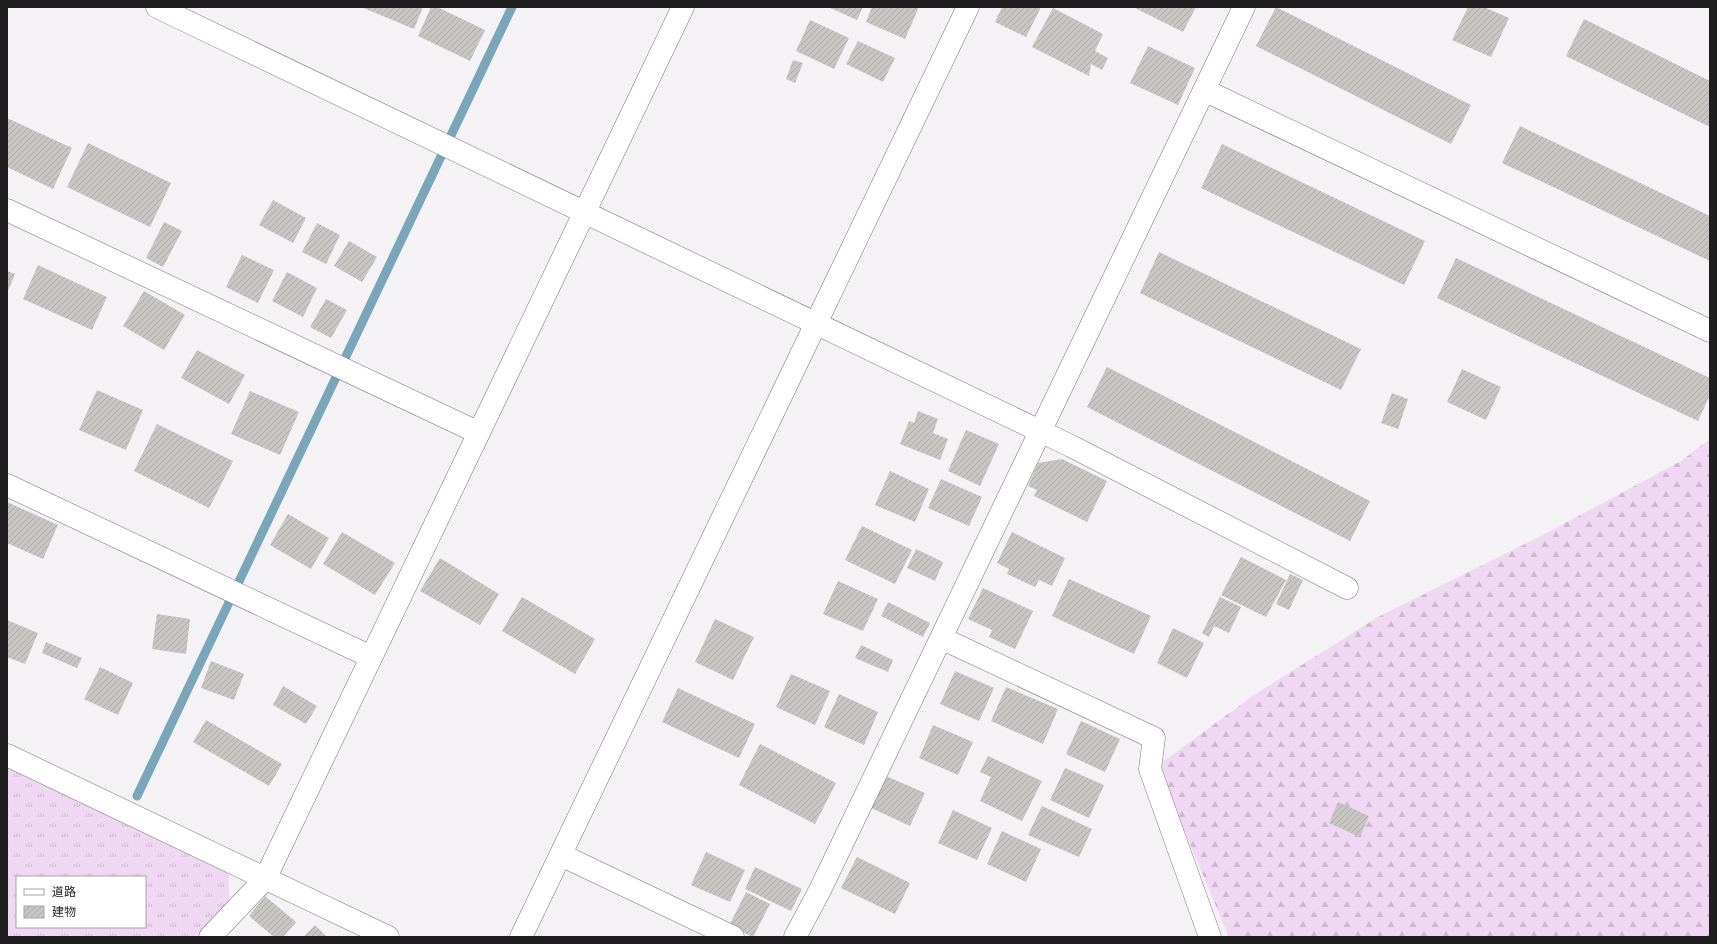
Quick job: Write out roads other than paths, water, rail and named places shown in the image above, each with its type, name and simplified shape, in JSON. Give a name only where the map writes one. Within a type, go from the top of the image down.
[{"type":"street","points":[[157,7],[1040,432],[1347,588]]},
{"type":"street","points":[[210,937],[265,879],[683,7]]},
{"type":"street","points":[[521,937],[968,7]]},
{"type":"street","points":[[795,937],[820,890],[1244,7]]},
{"type":"street","points":[[1204,90],[1710,331]]},
{"type":"street","points":[[7,210],[479,433]]},
{"type":"street","points":[[7,485],[371,657]]},
{"type":"street","points":[[941,638],[1154,738],[1150,769],[1210,937]]},
{"type":"street","points":[[7,755],[388,937]]},
{"type":"street","points":[[560,855],[733,937]]},
{"type":"waterway","points":[[137,796],[512,7]]}]
